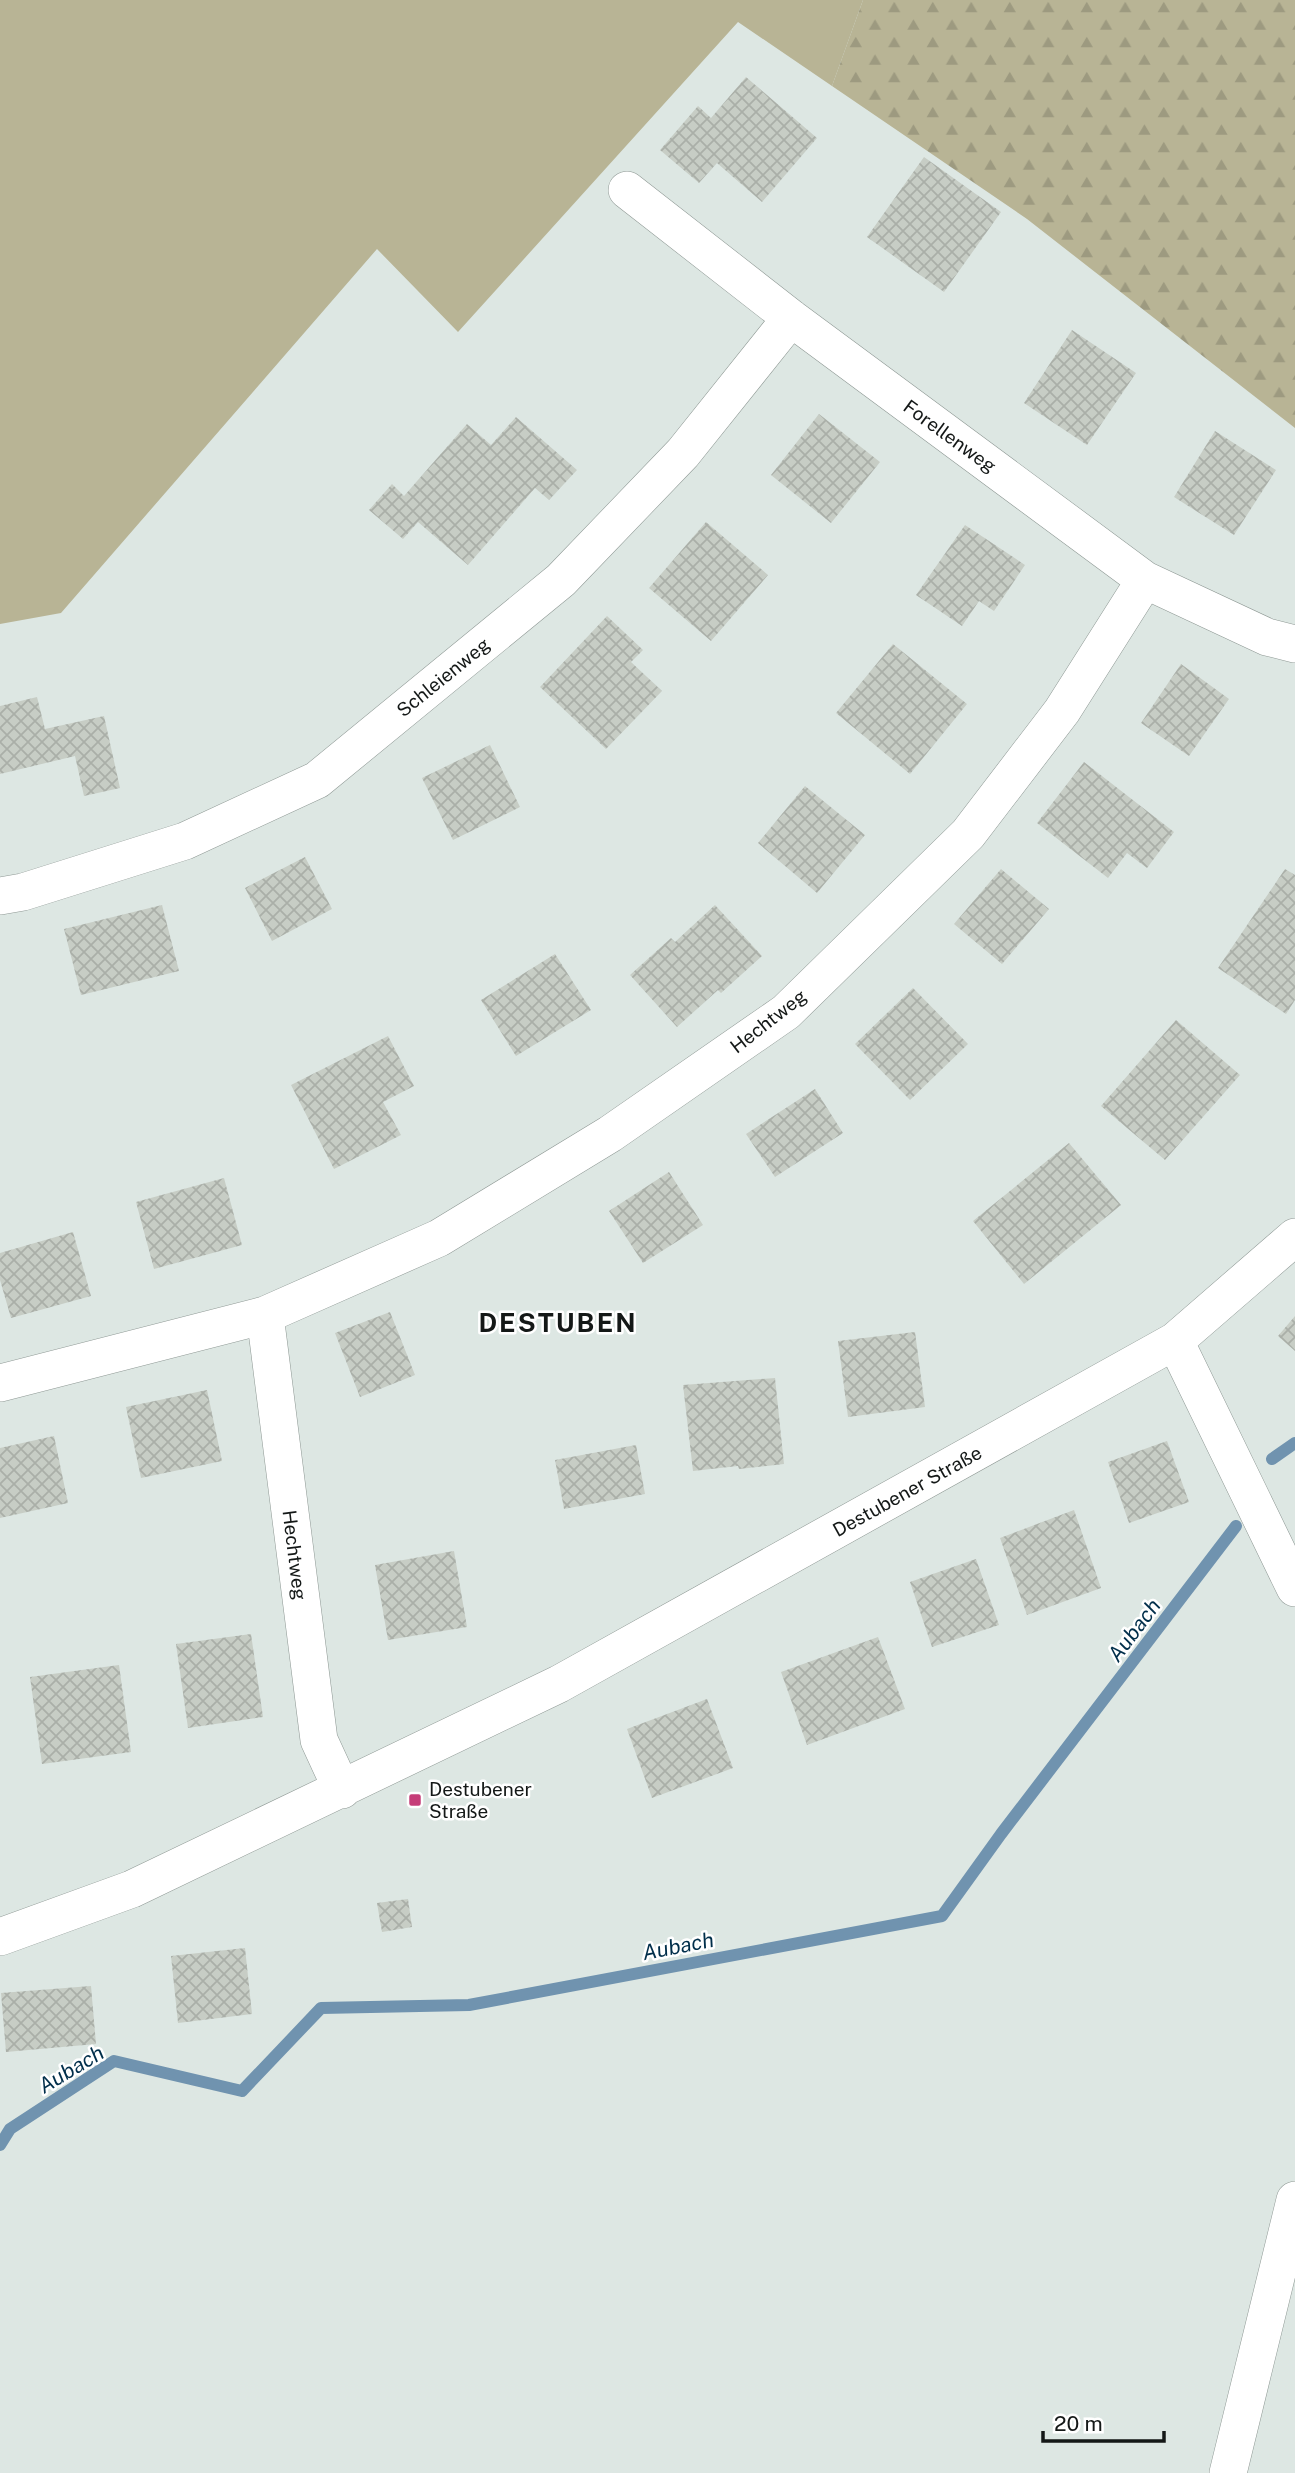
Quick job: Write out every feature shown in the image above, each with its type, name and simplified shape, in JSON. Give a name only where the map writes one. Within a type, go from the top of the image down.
[{"type":"street","name":"Forellenweg","points":[[627,190],[791,318],[1145,580],[1267,637],[1295,644]]},
{"type":"street","name":"Schleienweg","points":[[0,896],[23,892],[185,841],[317,780],[561,580],[683,453],[791,318]]},
{"type":"street","name":"Hechtweg","points":[[0,1383],[265,1315],[439,1238],[610,1134],[786,1013],[968,834],[1062,711],[1145,580]]},
{"type":"street","name":"Destubener Straße","points":[[0,1937],[132,1889],[559,1685],[1175,1341],[1295,1237]]},
{"type":"street","name":"Hechtweg","points":[[265,1315],[319,1740],[342,1790]]},
{"type":"street","points":[[1175,1341],[1295,1588]]},
{"type":"street","points":[[1228,2473],[1295,2200]]},
{"type":"green space","points":[[0,0],[863,0],[832,86],[738,22],[458,332],[377,249],[61,613],[0,624]]},
{"type":"green space","points":[[863,0],[1295,0],[1295,428],[1027,219],[832,86]]},
{"type":"building","points":[[746,77],[817,138],[762,202],[717,163],[699,183],[660,150],[698,106],[711,118]]},
{"type":"building","points":[[924,157],[1001,212],[944,292],[867,237]]},
{"type":"building","points":[[1072,330],[1136,373],[1087,445],[1024,403]]},
{"type":"building","points":[[819,414],[880,462],[831,523],[771,475]]},
{"type":"building","points":[[516,417],[577,470],[549,500],[535,488],[468,565],[418,522],[403,539],[369,510],[392,484],[404,496],[467,424],[491,445]]},
{"type":"building","points":[[1215,431],[1276,470],[1234,535],[1174,497]]},
{"type":"building","points":[[706,522],[768,575],[711,641],[649,588]]},
{"type":"building","points":[[965,525],[1025,565],[994,611],[979,601],[962,626],[916,595]]},
{"type":"building","points":[[607,616],[643,650],[631,662],[662,691],[606,749],[540,687]]},
{"type":"building","points":[[893,644],[967,704],[910,774],[836,713]]},
{"type":"building","points":[[1181,664],[1229,699],[1189,756],[1141,723]]},
{"type":"building","points":[[37,697],[45,729],[104,716],[120,788],[84,796],[75,756],[0,774],[0,706]]},
{"type":"building","points":[[490,745],[520,807],[453,840],[422,778]]},
{"type":"building","points":[[1084,762],[1174,832],[1147,868],[1127,853],[1108,878],[1037,823]]},
{"type":"building","points":[[805,786],[865,835],[817,893],[758,843]]},
{"type":"building","points":[[305,857],[332,909],[272,941],[245,888]]},
{"type":"building","points":[[1001,869],[1049,909],[1002,964],[954,924]]},
{"type":"building","points":[[1285,869],[1295,875],[1295,1000],[1286,1014],[1218,968]]},
{"type":"building","points":[[162,905],[179,971],[81,995],[64,929]]},
{"type":"building","points":[[715,905],[762,956],[721,993],[718,990],[677,1027],[630,975],[671,938],[675,942]]},
{"type":"building","points":[[555,954],[591,1010],[516,1056],[481,1000]]},
{"type":"building","points":[[913,988],[968,1044],[910,1100],[855,1044]]},
{"type":"building","points":[[1176,1020],[1240,1075],[1165,1160],[1101,1106]]},
{"type":"building","points":[[388,1036],[414,1086],[383,1102],[401,1135],[334,1169],[291,1085]]},
{"type":"building","points":[[815,1089],[843,1133],[775,1177],[746,1134]]},
{"type":"building","points":[[1069,1143],[1121,1205],[1024,1284],[973,1221]]},
{"type":"building","points":[[669,1172],[703,1225],[643,1263],[609,1211]]},
{"type":"building","points":[[224,1178],[242,1245],[154,1269],[136,1202]]},
{"type":"building","points":[[73,1232],[91,1296],[11,1318],[0,1280],[0,1253]]},
{"type":"building","points":[[390,1312],[415,1375],[360,1397],[335,1333]]},
{"type":"building","points":[[1295,1316],[1295,1351],[1278,1336]]},
{"type":"building","points":[[915,1332],[925,1407],[848,1417],[838,1341]]},
{"type":"building","points":[[775,1378],[784,1464],[693,1471],[683,1385]]},
{"type":"building","points":[[207,1390],[222,1461],[141,1478],[126,1407]]},
{"type":"building","points":[[54,1436],[68,1503],[0,1518],[0,1448]]},
{"type":"building","points":[[1167,1441],[1189,1502],[1129,1523],[1108,1462]]},
{"type":"building","points":[[636,1445],[645,1494],[564,1509],[555,1460]]},
{"type":"building","points":[[1074,1510],[1101,1588],[1027,1615],[1000,1538]]},
{"type":"building","points":[[454,1551],[467,1627],[388,1640],[375,1565]]},
{"type":"building","points":[[976,1559],[999,1625],[932,1647],[910,1582]]},
{"type":"building","points":[[251,1634],[263,1717],[188,1728],[176,1644]]},
{"type":"building","points":[[878,1637],[905,1709],[807,1745],[781,1672]]},
{"type":"building","points":[[119,1665],[131,1752],[42,1764],[30,1677]]},
{"type":"building","points":[[707,1699],[733,1768],[652,1798],[627,1729]]},
{"type":"building","points":[[408,1899],[412,1927],[382,1932],[377,1903]]},
{"type":"building","points":[[245,1948],[252,2014],[178,2023],[171,1956]]},
{"type":"building","points":[[91,1986],[96,2044],[6,2052],[1,1993]]},
{"type":"waterway","name":"Aubach","points":[[1272,1459],[1295,1443]]},
{"type":"waterway","name":"Aubach","points":[[0,2145],[10,2129],[114,2061],[242,2091],[321,2008],[469,2005],[942,1916],[1001,1834],[1236,1526]]},
{"type":"place","name":"Destubener Straße","points":[[415,1800]]},
{"type":"district","name":"DESTUBEN","points":[[558,1322]]}]
